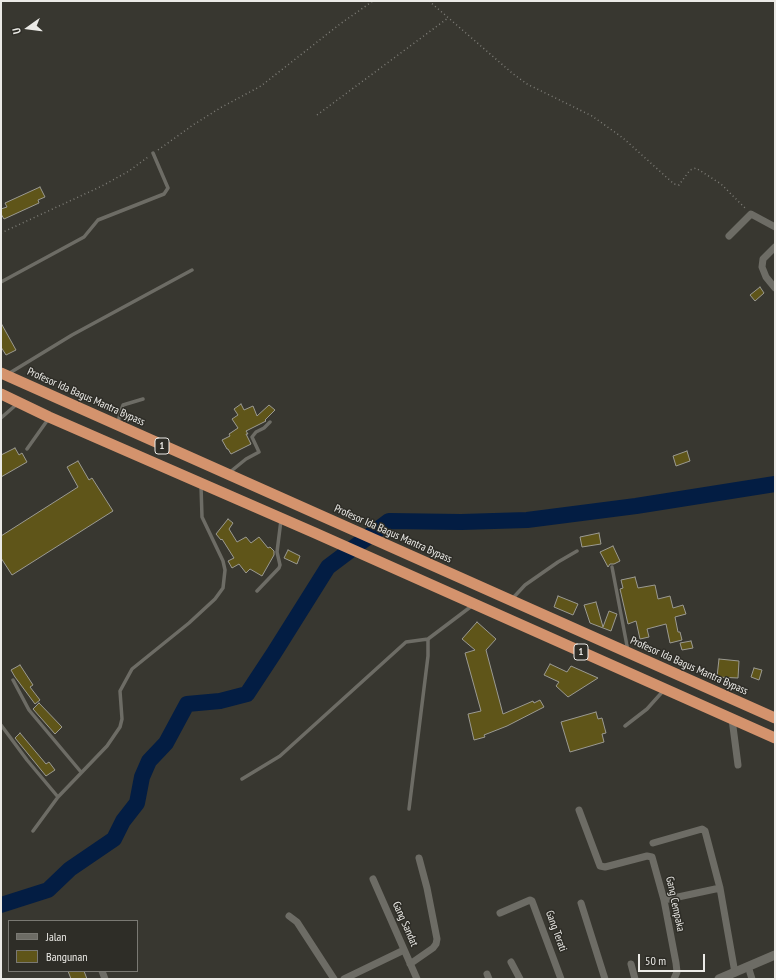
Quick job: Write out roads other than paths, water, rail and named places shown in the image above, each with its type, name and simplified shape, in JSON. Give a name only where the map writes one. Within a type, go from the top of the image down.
[{"type":"highway","name":"Profesor Ida Bagus Mantra Bypass","points":[[3,374],[775,718]]},
{"type":"highway","name":"1","points":[[1,394],[775,738]]},
{"type":"street","points":[[729,236],[751,214],[775,227]]},
{"type":"street","points":[[775,247],[763,259],[762,267],[766,277],[775,288]]},
{"type":"street","points":[[732,719],[738,765]]},
{"type":"street","name":"Gang Cempaka","points":[[580,810],[600,866],[605,867],[652,856],[664,900],[677,969],[674,979]]},
{"type":"street","points":[[653,843],[703,830],[705,833],[720,888],[735,972]]},
{"type":"street","points":[[410,964],[433,948],[436,944],[430,903],[419,858]]},
{"type":"street","name":"Gang Sandat","points":[[372,879],[417,979]]},
{"type":"street","points":[[664,900],[720,888]]},
{"type":"street","name":"Gang Terati","points":[[500,913],[530,900],[532,901],[561,979]]},
{"type":"street","points":[[581,903],[605,979]]},
{"type":"street","points":[[289,916],[297,922],[334,979]]},
{"type":"street","points":[[344,979],[404,950]]},
{"type":"street","points":[[719,979],[775,955]]},
{"type":"street","points":[[511,962],[520,979]]},
{"type":"street","points":[[631,964],[635,979]]},
{"type":"street","points":[[748,966],[752,979]]},
{"type":"lane","points":[[1,282],[84,237],[98,220],[164,194],[168,188],[153,153]]},
{"type":"lane","points":[[3,374],[192,270]]},
{"type":"lane","points":[[118,426],[123,404],[143,399]]},
{"type":"lane","points":[[1,418],[19,402]]},
{"type":"lane","points":[[27,449],[50,417]]},
{"type":"lane","points":[[227,474],[246,459],[259,452],[252,437],[256,432],[264,428],[270,422]]},
{"type":"lane","points":[[33,831],[58,797],[107,746],[120,727],[122,719],[120,691],[132,669],[190,623],[216,599],[223,588],[225,570],[223,561],[202,517],[201,482]]},
{"type":"lane","points":[[256,592],[279,568],[280,565],[277,552],[282,519]]},
{"type":"lane","points":[[510,601],[525,585],[577,551]]},
{"type":"lane","points":[[612,567],[629,654]]},
{"type":"lane","points":[[242,779],[280,756],[406,642],[428,639],[474,604]]},
{"type":"lane","points":[[409,809],[428,656],[428,639]]},
{"type":"lane","points":[[13,680],[29,710],[81,772]]},
{"type":"lane","points":[[625,726],[647,709],[665,689]]},
{"type":"lane","points":[[1,725],[27,760],[58,797]]},
{"type":"waterway","points":[[1,905],[48,890],[70,869],[114,839],[123,821],[137,803],[142,777],[149,761],[166,743],[187,704],[220,701],[247,694],[328,567],[389,521],[461,522],[527,520],[636,506],[775,484]]}]
